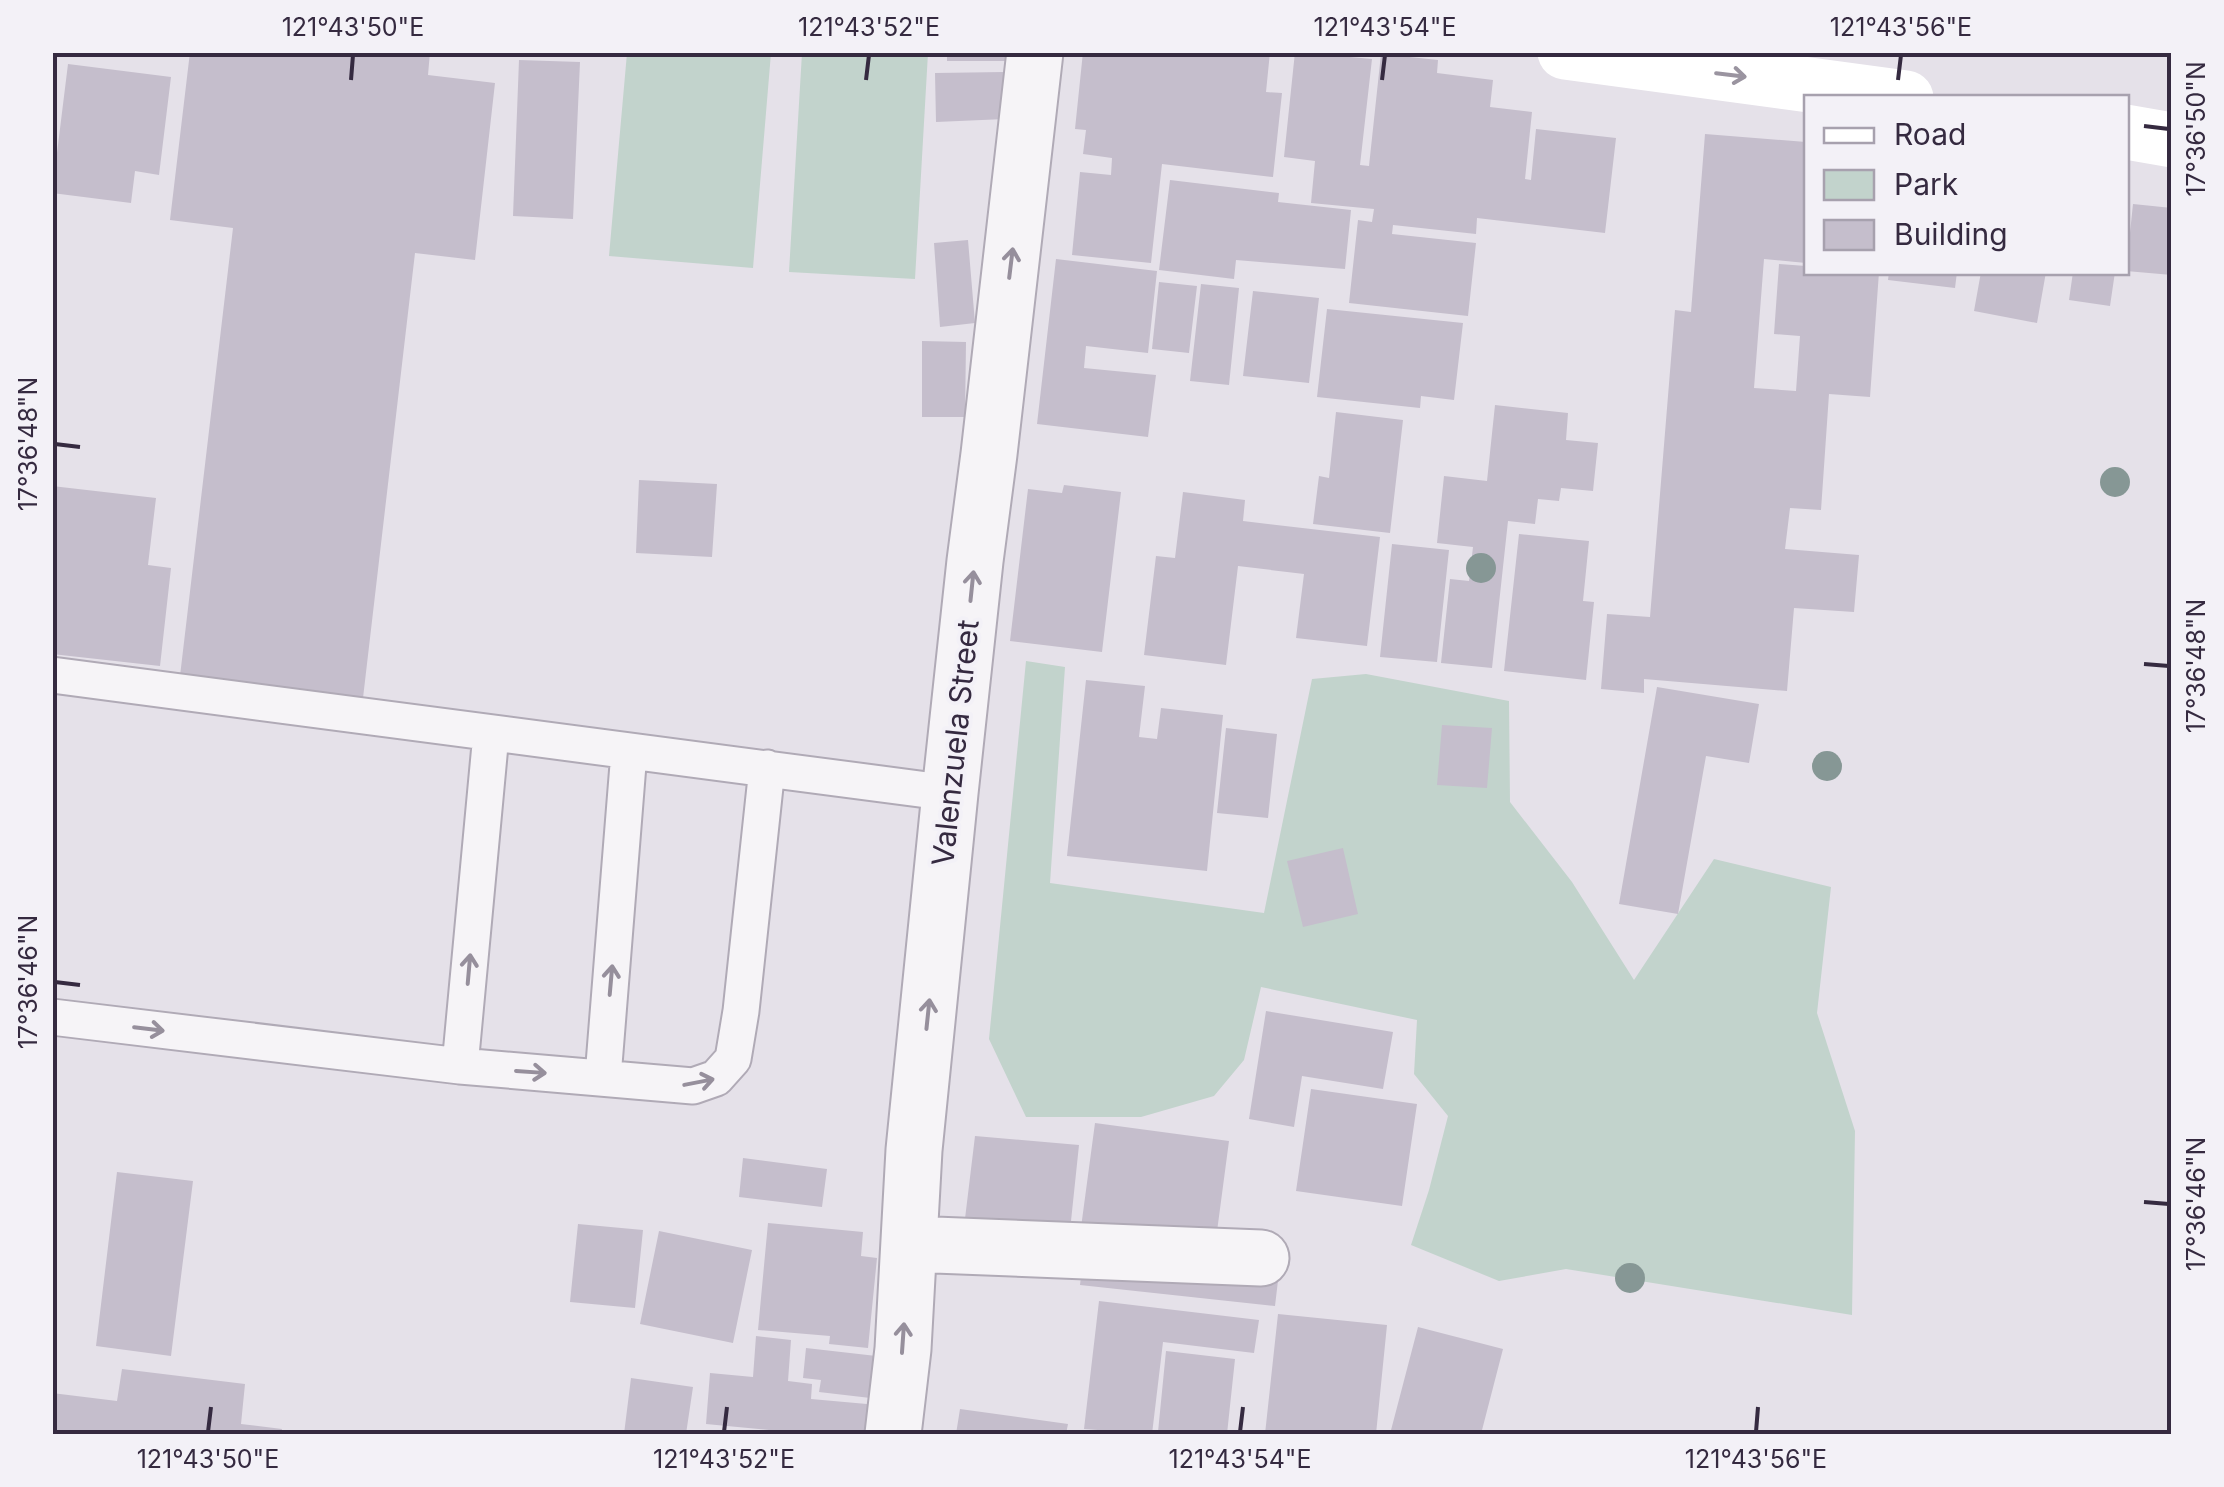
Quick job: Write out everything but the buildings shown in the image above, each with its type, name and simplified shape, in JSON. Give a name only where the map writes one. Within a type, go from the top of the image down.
[{"type":"main road","points":[[1566,52],[1884,95]]},
{"type":"main road","points":[[2129,133],[2172,140]]},
{"type":"street","name":"Valenzuela Street","points":[[893,1434],[903,1349],[914,1150],[950,793],[1035,52]]},
{"type":"street","points":[[909,1244],[1262,1258]]},
{"type":"lane","points":[[52,676],[950,793]]},
{"type":"lane","points":[[460,1066],[491,734]]},
{"type":"lane","points":[[603,1077],[630,752]]},
{"type":"lane","points":[[52,1018],[460,1066],[693,1086],[716,1078],[733,1059],[742,1012],[767,768]]},
{"type":"green space","points":[[627,53],[771,53],[753,268],[609,256]]},
{"type":"green space","points":[[802,53],[928,53],[915,279],[789,272]]},
{"type":"green space","points":[[1026,661],[1065,667],[1050,883],[1264,913],[1312,679],[1366,674],[1509,701],[1510,802],[1572,882],[1634,980],[1714,859],[1831,887],[1817,1013],[1855,1131],[1852,1315],[1566,1269],[1499,1281],[1411,1245],[1448,1116],[1414,1074],[1417,1020],[1261,987],[1244,1060],[1214,1096],[1141,1117],[1026,1117],[989,1039]]}]
